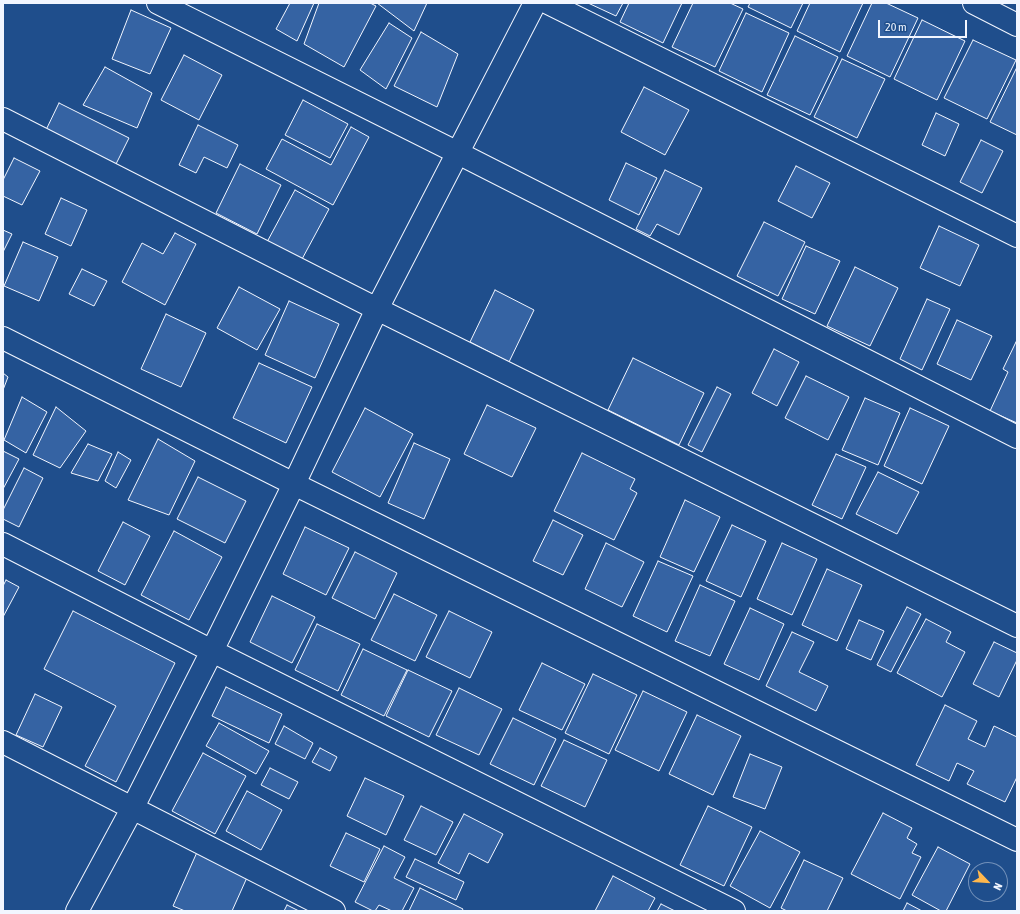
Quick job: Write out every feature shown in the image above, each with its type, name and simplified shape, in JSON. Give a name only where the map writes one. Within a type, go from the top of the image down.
[{"type":"street","points":[[158,3],[458,153],[1017,437]]},
{"type":"street","points":[[77,911],[132,808],[212,651],[294,484],[377,309],[535,3]]},
{"type":"street","points":[[548,3],[1017,236]]},
{"type":"street","points":[[974,3],[1017,25]]},
{"type":"street","points":[[3,119],[377,309],[1017,626]]},
{"type":"street","points":[[3,338],[294,484],[1017,840]]},
{"type":"street","points":[[3,544],[212,651],[734,911]]},
{"type":"street","points":[[3,742],[334,911]]},
{"type":"building","points":[[290,3],[314,3],[297,41],[276,29]]},
{"type":"building","points":[[319,3],[370,3],[376,6],[344,67],[304,44]]},
{"type":"building","points":[[377,3],[427,3],[414,31]]},
{"type":"building","points":[[588,3],[623,3],[616,16]]},
{"type":"building","points":[[629,3],[682,3],[663,43],[620,22]]},
{"type":"building","points":[[693,3],[730,3],[743,9],[715,67],[672,47]]},
{"type":"building","points":[[750,3],[803,3],[791,28],[748,7]]},
{"type":"building","points":[[810,3],[863,3],[840,52],[797,31]]},
{"type":"building","points":[[872,3],[886,3],[918,18],[890,77],[847,56]]},
{"type":"building","points":[[131,10],[171,28],[150,74],[112,59]]},
{"type":"building","points":[[746,13],[789,33],[762,92],[719,71]]},
{"type":"building","points":[[922,20],[965,41],[937,100],[894,79]]},
{"type":"building","points":[[389,23],[412,38],[386,89],[360,70]]},
{"type":"building","points":[[421,32],[458,54],[437,107],[394,86]]},
{"type":"building","points":[[795,36],[838,57],[810,115],[767,95]]},
{"type":"building","points":[[973,40],[1016,60],[987,119],[944,98]]},
{"type":"building","points":[[184,55],[222,75],[199,120],[161,100]]},
{"type":"building","points":[[842,59],[885,79],[857,138],[814,117]]},
{"type":"building","points":[[105,67],[152,93],[137,128],[83,105]]},
{"type":"building","points":[[1017,67],[1017,135],[990,122]]},
{"type":"building","points":[[644,87],[689,110],[665,155],[621,132]]},
{"type":"building","points":[[303,100],[348,124],[330,158],[285,135]]},
{"type":"building","points":[[59,103],[129,138],[115,166],[45,132]]},
{"type":"building","points":[[936,113],[959,124],[945,156],[922,145]]},
{"type":"building","points":[[198,125],[238,145],[227,168],[204,157],[196,173],[179,165]]},
{"type":"building","points":[[351,127],[369,137],[333,205],[266,169],[282,139],[331,165]]},
{"type":"building","points":[[981,140],[1003,151],[982,193],[960,182]]},
{"type":"building","points":[[14,158],[40,171],[22,205],[3,196],[3,180]]},
{"type":"building","points":[[626,163],[657,178],[639,215],[609,200]]},
{"type":"building","points":[[240,164],[281,185],[257,234],[216,213]]},
{"type":"building","points":[[796,166],[830,183],[812,218],[778,201]]},
{"type":"building","points":[[665,170],[702,188],[679,235],[657,224],[650,236],[636,229]]},
{"type":"building","points":[[295,190],[329,209],[301,261],[267,242]]},
{"type":"building","points":[[61,198],[87,210],[71,246],[45,234]]},
{"type":"building","points":[[764,222],[805,242],[778,296],[737,276]]},
{"type":"building","points":[[939,226],[979,245],[960,286],[920,268]]},
{"type":"building","points":[[3,230],[12,234],[3,252]]},
{"type":"building","points":[[175,233],[196,244],[165,305],[122,282],[142,243],[163,254]]},
{"type":"building","points":[[23,242],[58,257],[39,301],[4,286]]},
{"type":"building","points":[[806,246],[840,261],[815,314],[782,299]]},
{"type":"building","points":[[855,267],[898,288],[870,346],[827,326]]},
{"type":"building","points":[[82,269],[107,281],[94,306],[69,294]]},
{"type":"building","points":[[239,287],[280,309],[257,350],[217,328]]},
{"type":"building","points":[[495,290],[534,310],[509,362],[470,342]]},
{"type":"building","points":[[927,299],[950,309],[922,370],[900,359]]},
{"type":"building","points":[[289,301],[339,324],[315,378],[265,355]]},
{"type":"building","points":[[166,314],[206,333],[181,387],[141,369]]},
{"type":"building","points":[[957,320],[992,336],[971,380],[937,364]]},
{"type":"building","points":[[1016,342],[1017,423],[990,411],[1008,372],[1003,369]]},
{"type":"building","points":[[774,349],[799,362],[777,406],[752,393]]},
{"type":"building","points":[[633,358],[704,393],[679,445],[608,410]]},
{"type":"building","points":[[259,363],[312,387],[286,443],[233,418]]},
{"type":"building","points":[[3,373],[8,377],[3,390]]},
{"type":"building","points":[[806,376],[849,397],[828,440],[785,418]]},
{"type":"building","points":[[717,387],[731,394],[702,452],[688,445]]},
{"type":"building","points":[[22,397],[47,412],[26,453],[4,440]]},
{"type":"building","points":[[865,398],[900,413],[878,465],[842,450]]},
{"type":"building","points":[[487,405],[536,428],[512,477],[464,454]]},
{"type":"building","points":[[56,407],[86,431],[60,468],[33,455]]},
{"type":"building","points":[[365,408],[413,434],[380,497],[332,472]]},
{"type":"building","points":[[910,408],[949,426],[922,484],[884,466]]},
{"type":"building","points":[[158,439],[195,461],[169,515],[128,500]]},
{"type":"building","points":[[414,443],[450,459],[424,519],[388,503]]},
{"type":"building","points":[[88,444],[112,454],[98,481],[71,473]]},
{"type":"building","points":[[3,451],[19,459],[3,489]]},
{"type":"building","points":[[118,452],[131,460],[116,488],[105,481]]},
{"type":"building","points":[[582,453],[635,479],[630,489],[637,493],[614,540],[554,511]]},
{"type":"building","points":[[836,454],[866,467],[842,519],[812,505]]},
{"type":"building","points":[[24,468],[43,478],[19,527],[3,519],[3,510]]},
{"type":"building","points":[[878,472],[919,492],[897,534],[856,514]]},
{"type":"building","points":[[198,477],[246,501],[225,543],[177,519]]},
{"type":"building","points":[[685,500],[720,517],[694,572],[660,557]]},
{"type":"building","points":[[553,520],[583,535],[563,575],[533,561]]},
{"type":"building","points":[[123,522],[150,536],[125,585],[98,571]]},
{"type":"building","points":[[732,525],[766,541],[741,597],[706,581]]},
{"type":"building","points":[[305,527],[349,548],[326,595],[283,574]]},
{"type":"building","points":[[174,531],[222,557],[189,620],[141,595]]},
{"type":"building","points":[[606,543],[644,562],[622,607],[585,589]]},
{"type":"building","points":[[782,543],[817,559],[792,615],[757,599]]},
{"type":"building","points":[[355,552],[397,573],[375,619],[332,598]]},
{"type":"building","points":[[658,561],[693,576],[667,632],[633,616]]},
{"type":"building","points":[[827,569],[862,585],[837,641],[802,625]]},
{"type":"building","points":[[6,580],[19,587],[3,617],[3,586]]},
{"type":"building","points":[[700,585],[735,601],[710,656],[675,641]]},
{"type":"building","points":[[394,594],[437,615],[415,661],[371,640]]},
{"type":"building","points":[[272,596],[315,617],[292,663],[250,642]]},
{"type":"building","points":[[907,607],[921,614],[891,672],[877,665]]},
{"type":"building","points":[[750,608],[784,624],[759,680],[724,664]]},
{"type":"building","points":[[73,611],[175,663],[116,782],[85,766],[116,706],[44,669]]},
{"type":"building","points":[[449,611],[492,632],[470,678],[426,657]]},
{"type":"building","points":[[926,619],[951,632],[946,642],[965,652],[942,697],[897,673]]},
{"type":"building","points":[[859,620],[884,631],[871,660],[846,649]]},
{"type":"building","points":[[317,624],[360,644],[338,691],[295,670]]},
{"type":"building","points":[[792,632],[814,642],[799,672],[828,686],[816,711],[766,686]]},
{"type":"building","points":[[994,642],[1017,653],[1017,660],[999,697],[973,684]]},
{"type":"building","points":[[363,649],[407,670],[384,716],[341,695]]},
{"type":"building","points":[[542,663],[585,684],[562,730],[519,710]]},
{"type":"building","points":[[408,670],[452,691],[429,737],[386,716]]},
{"type":"building","points":[[593,674],[637,695],[609,754],[565,733]]},
{"type":"building","points":[[226,687],[282,714],[269,743],[212,716]]},
{"type":"building","points":[[459,688],[502,709],[479,755],[436,735]]},
{"type":"building","points":[[643,691],[687,712],[659,771],[615,750]]},
{"type":"building","points":[[35,694],[62,707],[43,747],[16,735]]},
{"type":"building","points":[[945,705],[977,721],[968,739],[985,747],[994,726],[1017,737],[1017,777],[1005,802],[967,784],[974,771],[957,763],[949,781],[916,765]]},
{"type":"building","points":[[697,715],[741,736],[713,795],[669,774]]},
{"type":"building","points":[[513,718],[556,739],[534,785],[490,764]]},
{"type":"building","points":[[219,723],[269,751],[256,774],[206,746]]},
{"type":"building","points":[[284,726],[313,743],[305,759],[275,744]]},
{"type":"building","points":[[564,740],[607,760],[585,807],[541,786]]},
{"type":"building","points":[[320,748],[337,757],[330,771],[312,762]]},
{"type":"building","points":[[203,753],[246,776],[215,834],[172,811]]},
{"type":"building","points":[[750,754],[782,767],[765,809],[733,797]]},
{"type":"building","points":[[270,768],[298,782],[289,799],[261,785]]},
{"type":"building","points":[[365,778],[404,796],[386,835],[347,816]]},
{"type":"building","points":[[247,791],[282,810],[261,850],[226,831]]},
{"type":"building","points":[[421,806],[453,822],[436,855],[404,840]]},
{"type":"building","points":[[708,806],[752,827],[724,886],[680,865]]},
{"type":"building","points":[[883,813],[912,828],[907,838],[917,844],[912,853],[921,857],[900,899],[851,874]]},
{"type":"building","points":[[464,814],[503,834],[488,863],[469,853],[459,874],[438,863]]},
{"type":"building","points":[[760,831],[800,852],[770,908],[730,886]]},
{"type":"building","points":[[346,833],[380,849],[364,882],[330,866]]},
{"type":"building","points":[[384,846],[405,857],[394,878],[414,888],[402,911],[392,911],[379,905],[375,911],[373,911],[355,902]]},
{"type":"building","points":[[938,847],[968,863],[968,868],[946,911],[941,911],[912,895]]},
{"type":"building","points":[[198,850],[249,873],[232,911],[185,911],[173,906]]},
{"type":"building","points":[[415,859],[464,882],[456,900],[406,877]]},
{"type":"building","points":[[804,860],[843,878],[827,911],[787,911],[781,908]]},
{"type":"building","points":[[613,876],[655,898],[648,911],[595,911]]},
{"type":"building","points":[[420,888],[463,909],[462,911],[409,911]]},
{"type":"building","points":[[907,903],[922,911],[903,911]]},
{"type":"building","points":[[661,904],[675,911],[657,911]]},
{"type":"building","points":[[287,905],[299,911],[284,911]]}]
